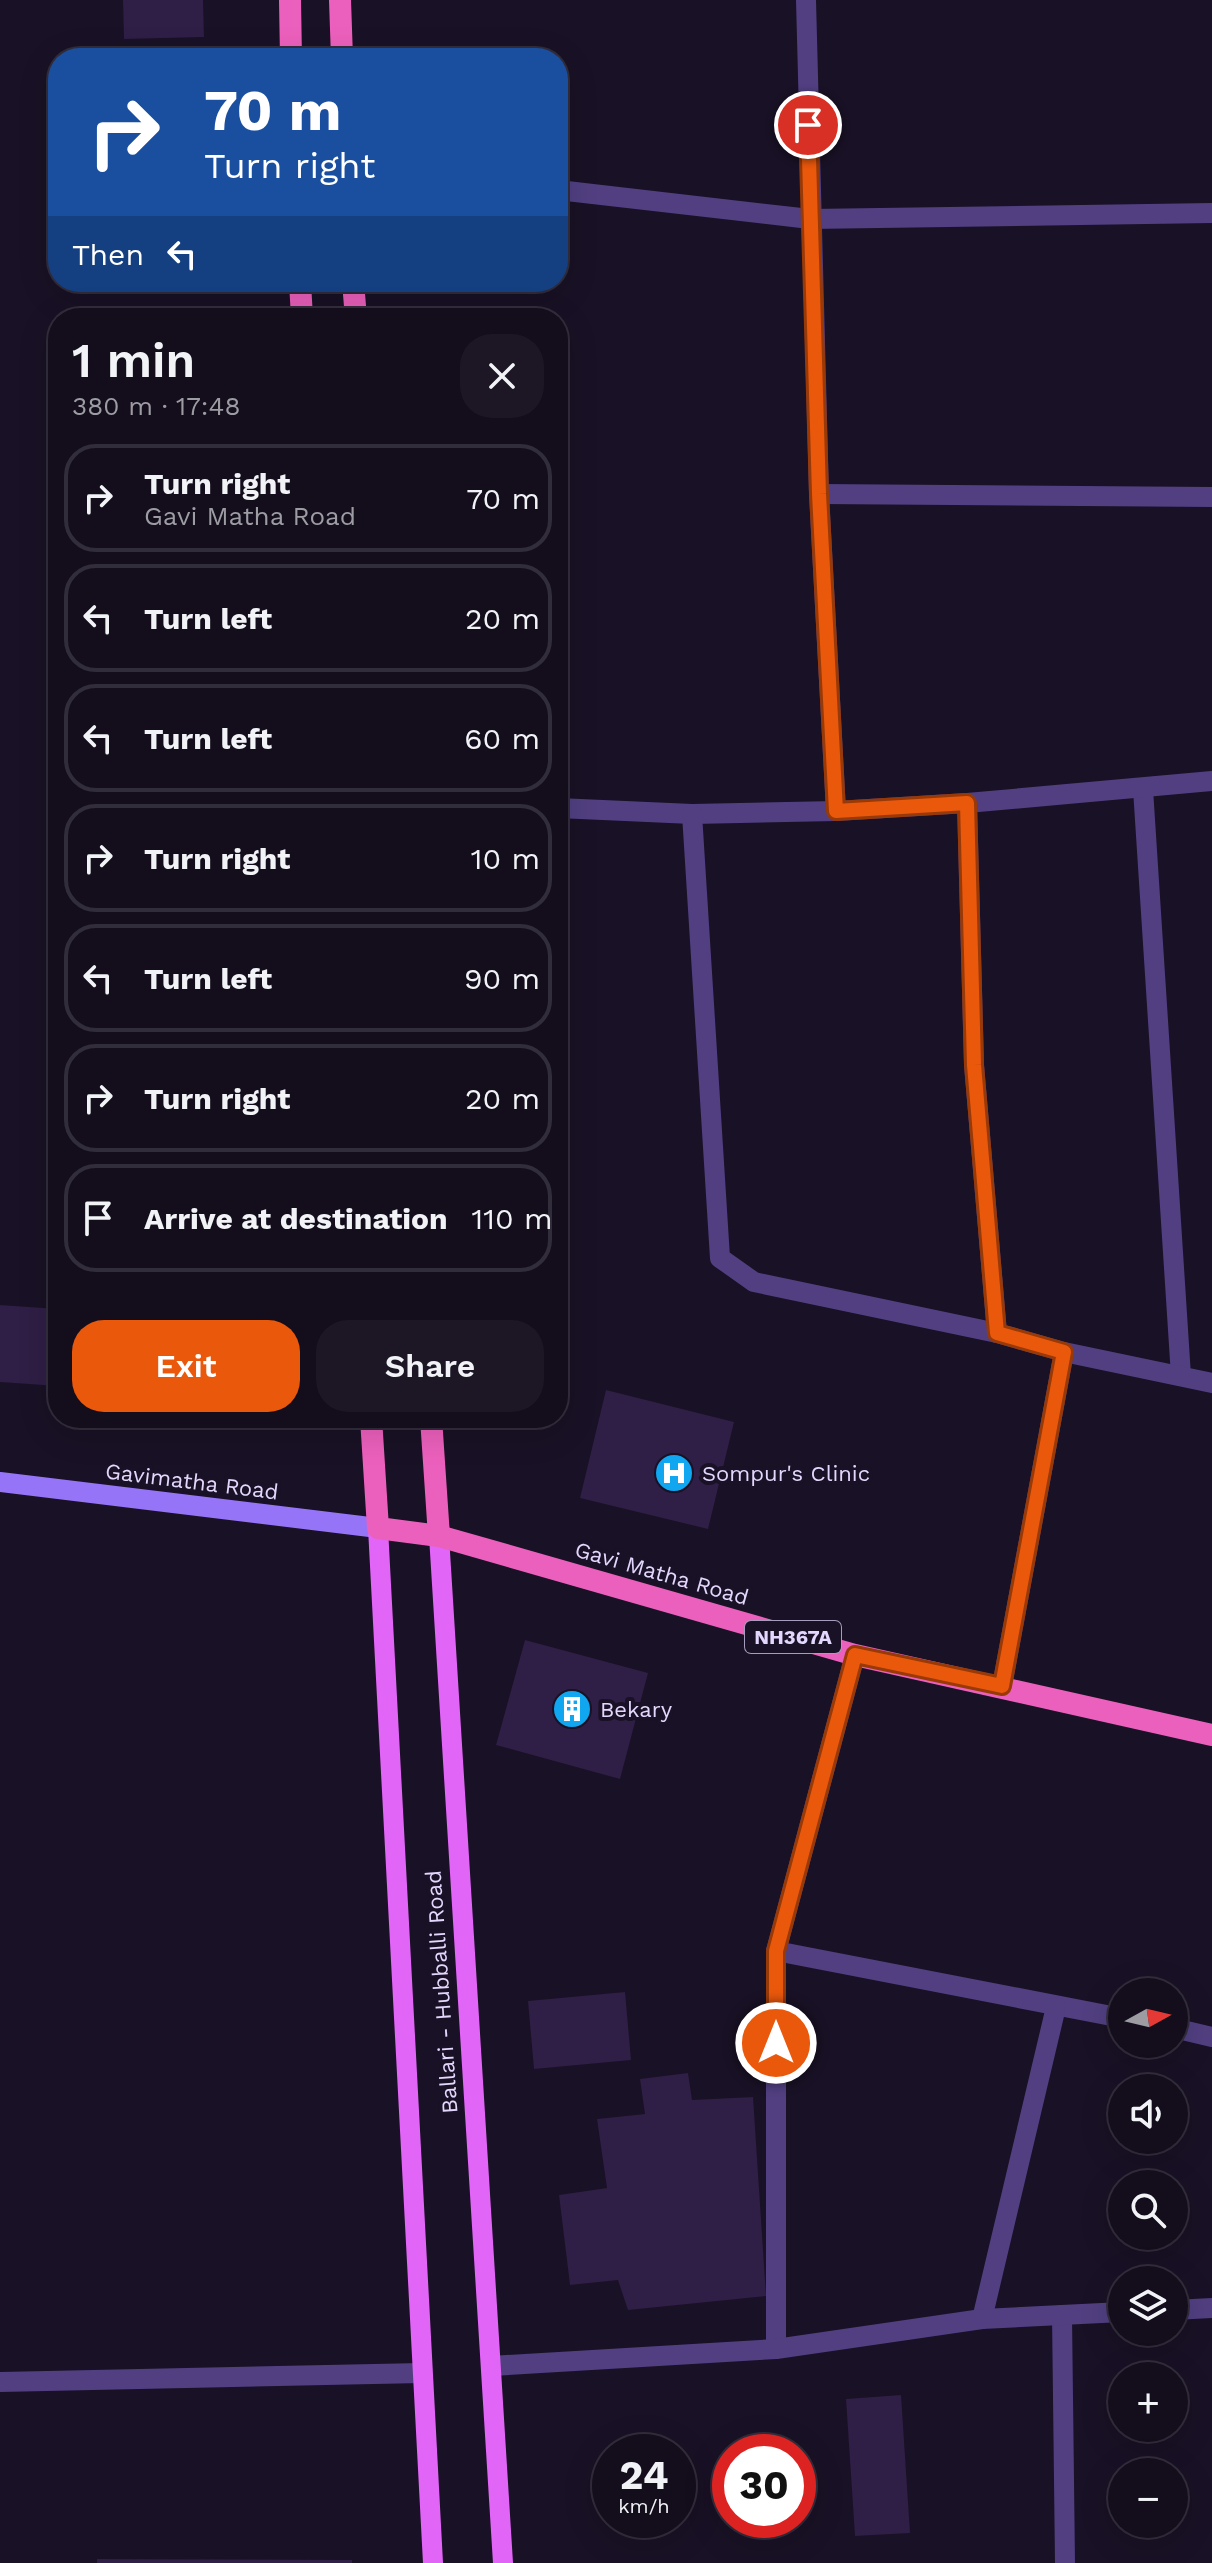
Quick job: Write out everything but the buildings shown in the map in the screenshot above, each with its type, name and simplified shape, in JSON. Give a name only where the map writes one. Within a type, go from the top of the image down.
[{"type":"highway","points":[[290,0],[291,48]]},
{"type":"highway","points":[[340,0],[342,48]]},
{"type":"highway","name":"Ballari - Hubballi Road","points":[[372,1428],[378,1528]]},
{"type":"highway","name":"Ballari - Hubballi Road","points":[[432,1428],[439,1536]]},
{"type":"highway","name":"Gavi Matha Road","points":[[378,1528],[439,1536],[855,1655],[1212,1735]]},
{"type":"main road","name":"Gavimatha Road","points":[[0,1482],[378,1528]]},
{"type":"main road","name":"Ballari - Hubballi Road","points":[[378,1528],[433,2563]]},
{"type":"main road","name":"Ballari - Hubballi Road","points":[[439,1536],[503,2563]]},
{"type":"street","points":[[806,0],[819,494],[836,811]]},
{"type":"street","points":[[568,191],[810,219],[1212,213]]},
{"type":"street","points":[[819,494],[1212,497]]},
{"type":"street","points":[[568,808],[692,814],[836,811],[1143,789],[1212,781]]},
{"type":"street","points":[[1143,789],[1181,1376]]},
{"type":"street","points":[[967,803],[974,1065],[997,1333]]},
{"type":"street","points":[[692,814],[720,1258],[754,1282],[997,1333],[1064,1352],[1212,1383]]},
{"type":"street","points":[[1002,1686],[1064,1352]]},
{"type":"street","points":[[776,2349],[776,1951],[855,1655]]},
{"type":"street","points":[[776,1951],[1108,2016]]},
{"type":"street","points":[[982,2319],[1056,2007]]},
{"type":"street","points":[[1188,2031],[1212,2037]]},
{"type":"street","points":[[1188,2309],[1212,2308]]},
{"type":"street","points":[[491,2366],[776,2349],[982,2319],[1108,2313]]},
{"type":"street","points":[[1062,2315],[1065,2563]]},
{"type":"street","points":[[0,2382],[422,2373]]},
{"type":"place","name":"Sompur's Clinic","points":[[674,1473]]},
{"type":"place","name":"Bekary","points":[[572,1709]]},
{"type":"route","points":[[776,2043],[776,1951],[855,1655],[1002,1686],[1064,1352],[997,1333],[974,1065],[967,803],[836,811],[819,494],[808,125]]}]
